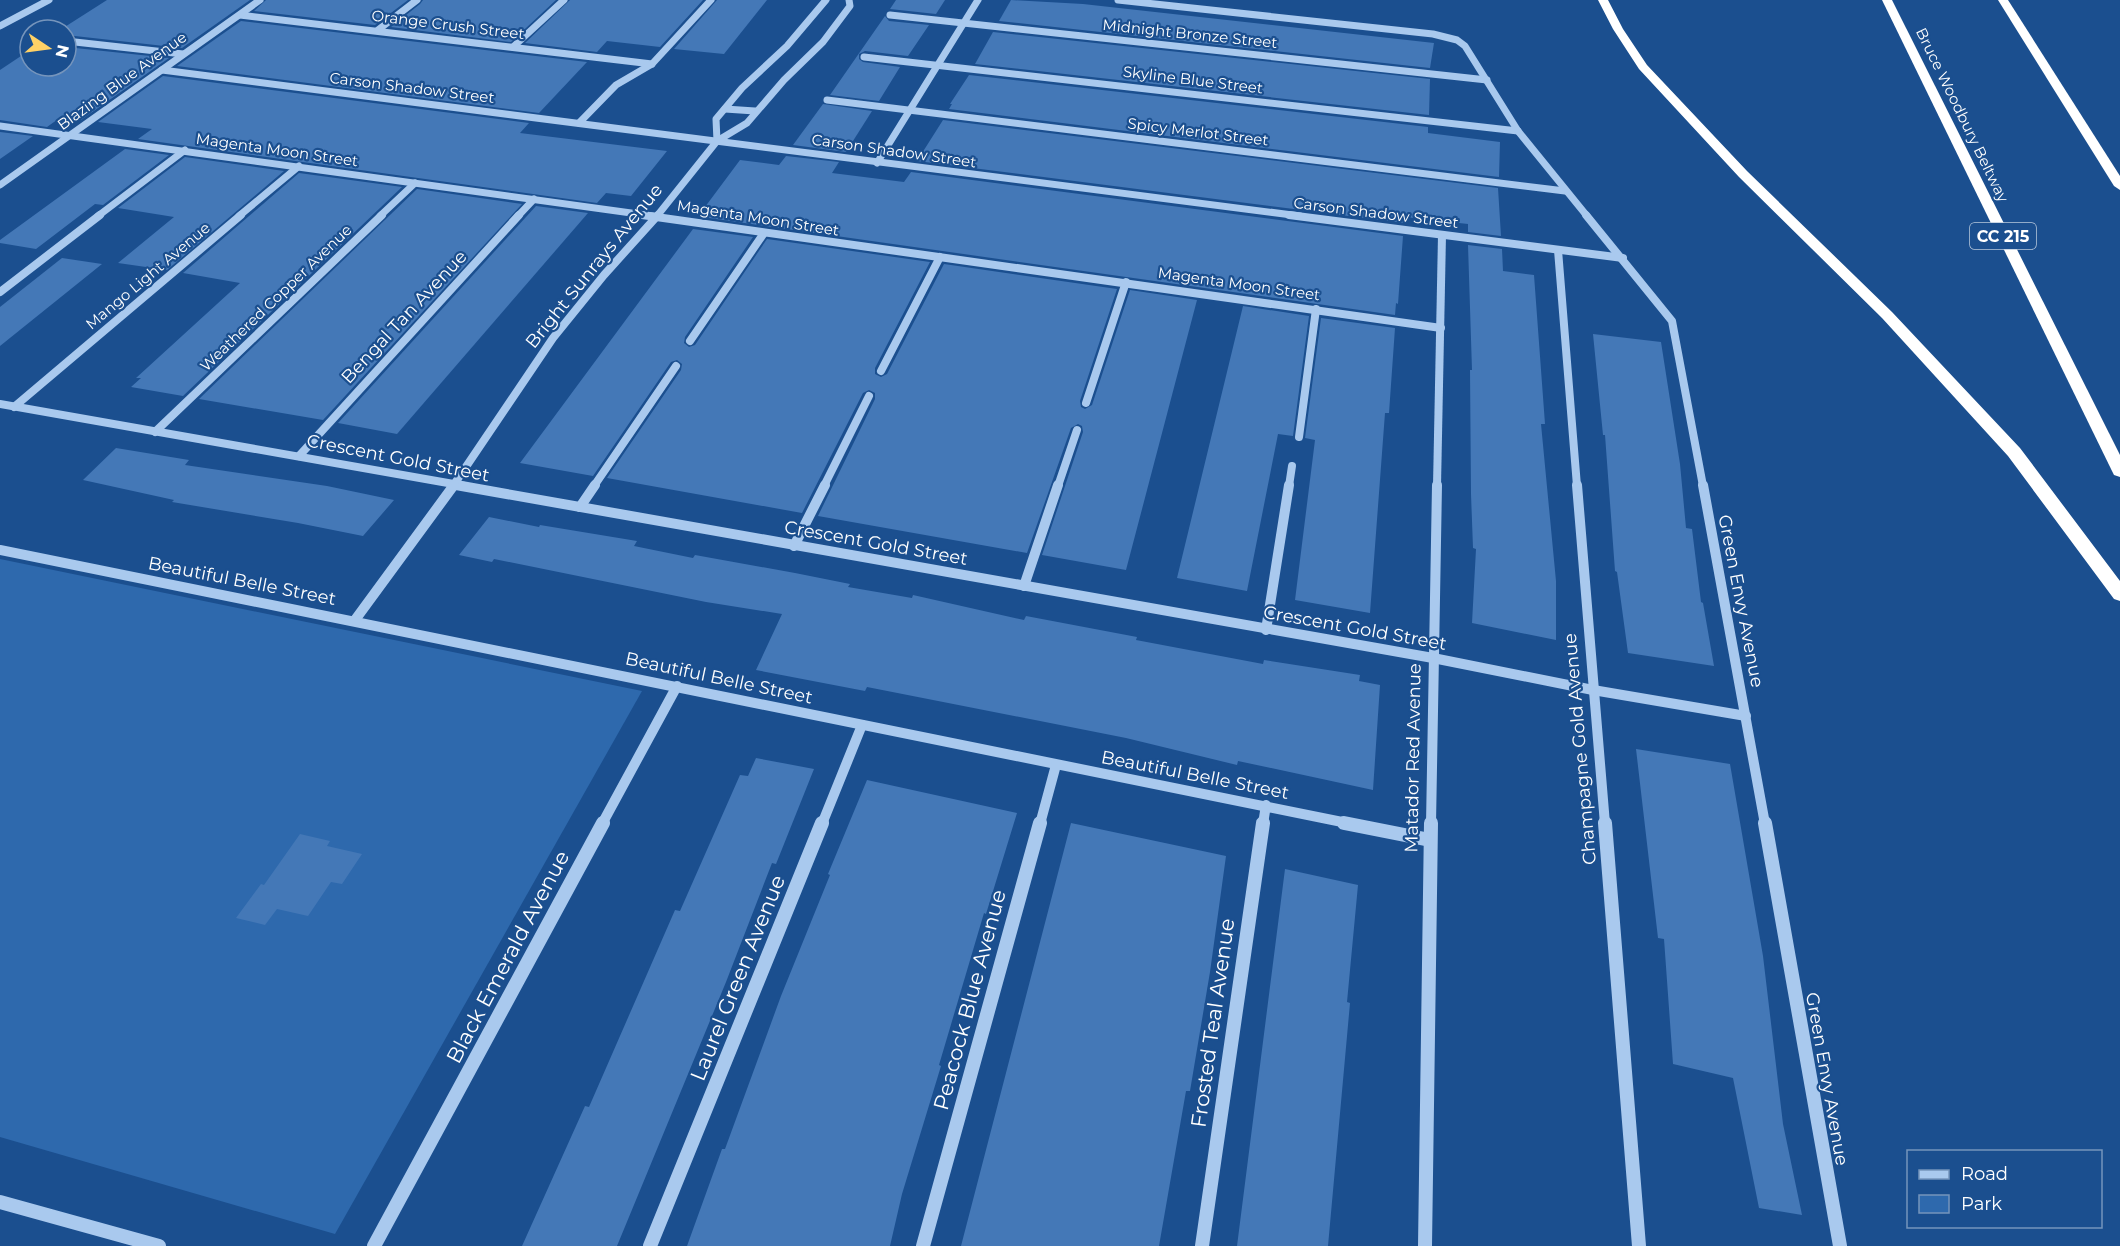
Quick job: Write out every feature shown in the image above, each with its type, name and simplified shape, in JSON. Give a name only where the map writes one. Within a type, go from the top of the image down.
[{"type":"highway","points":[[1603,0],[1618,29],[1643,67],[1743,174],[1887,315],[2014,452],[2120,594]]},
{"type":"highway","name":"Bruce Woodbury Beltway","points":[[1887,0],[2120,471]]},
{"type":"highway","points":[[2003,0],[2120,186]]},
{"type":"street","points":[[0,26],[38,0]]},
{"type":"street","points":[[0,26],[50,0]]},
{"type":"street","name":"Blazing Blue Avenue","points":[[0,185],[260,0]]},
{"type":"street","points":[[378,30],[417,0]]},
{"type":"street","points":[[513,46],[564,0]]},
{"type":"street","points":[[579,123],[616,85],[652,64],[711,0]]},
{"type":"street","points":[[717,141],[717,119],[725,108],[742,88],[787,46],[826,0]]},
{"type":"street","points":[[717,141],[747,123],[784,80],[823,42],[850,6],[849,0]]},
{"type":"street","points":[[877,163],[978,0]]},
{"type":"street","name":"Green Envy Avenue","points":[[1118,0],[1447,38],[1465,46],[1518,131],[1672,321],[1746,716],[1840,1246]]},
{"type":"street","name":"Orange Crush Street","points":[[240,15],[652,64]]},
{"type":"street","name":"Midnight Bronze Street","points":[[890,15],[1487,80]]},
{"type":"street","points":[[78,42],[183,54]]},
{"type":"street","name":"Skyline Blue Street","points":[[864,57],[1518,131]]},
{"type":"street","name":"Carson Shadow Street","points":[[162,70],[1623,258]]},
{"type":"street","name":"Spicy Merlot Street","points":[[827,100],[1565,191]]},
{"type":"street","points":[[725,108],[755,111]]},
{"type":"street","name":"Magenta Moon Street","points":[[0,126],[657,216],[1441,328]]},
{"type":"street","name":"Bright Sunrays Avenue","points":[[355,620],[453,486],[553,338],[604,275],[657,216],[717,141]]},
{"type":"street","points":[[0,292],[184,150]]},
{"type":"street","name":"Mango Light Avenue","points":[[14,406],[299,166]]},
{"type":"street","name":"Weathered Copper Avenue","points":[[156,432],[416,183]]},
{"type":"street","name":"Bengal Tan Avenue","points":[[299,456],[534,199]]},
{"type":"street","points":[[690,341],[764,233]]},
{"type":"street","name":"Matador Red Avenue","points":[[1425,1246],[1433,658],[1442,235]]},
{"type":"street","name":"Champagne Gold Avenue","points":[[1558,250],[1639,1246]]},
{"type":"street","points":[[881,371],[940,257]]},
{"type":"street","points":[[1086,403],[1126,282]]},
{"type":"street","points":[[1299,437],[1316,309]]},
{"type":"street","points":[[580,507],[676,366]]},
{"type":"street","points":[[794,546],[869,396]]},
{"type":"street","name":"Crescent Gold Street","points":[[0,404],[1433,658],[1593,690],[1746,716]]},
{"type":"street","points":[[1024,586],[1077,430]]},
{"type":"street","points":[[1266,630],[1292,466]]},
{"type":"street","name":"Beautiful Belle Street","points":[[0,549],[1430,840]]},
{"type":"street","name":"Black Emerald Avenue","points":[[374,1246],[677,686]]},
{"type":"street","name":"Laurel Green Avenue","points":[[650,1246],[862,724]]},
{"type":"street","name":"Peacock Blue Avenue","points":[[923,1246],[1056,765]]},
{"type":"street","name":"Frosted Teal Avenue","points":[[1202,1246],[1266,806]]},
{"type":"street","points":[[0,1202],[159,1246]]},
{"type":"green space","points":[[0,559],[642,691],[335,1234],[0,1137]]},
{"type":"building","points":[[107,0],[250,0],[182,48],[78,36],[78,19]]},
{"type":"building","points":[[266,0],[408,0],[375,25],[254,11]]},
{"type":"building","points":[[423,0],[556,0],[511,42],[391,27]]},
{"type":"building","points":[[570,0],[703,0],[660,47],[607,41],[597,52],[525,43]]},
{"type":"building","points":[[717,0],[767,0],[724,54],[674,49]]},
{"type":"building","points":[[896,0],[945,0],[936,14],[890,9]]},
{"type":"building","points":[[1011,0],[1083,4],[1434,43],[1430,68],[999,21]]},
{"type":"building","points":[[885,16],[889,21],[929,25],[908,56],[865,51],[859,54],[859,59],[863,62],[900,67],[879,101],[830,95]]},
{"type":"building","points":[[241,21],[587,62],[539,113],[177,66]]},
{"type":"building","points":[[993,32],[1430,79],[1429,115],[975,64]]},
{"type":"building","points":[[78,48],[169,58],[81,120],[61,117],[47,127],[0,120],[0,70],[18,58],[18,78],[78,78]]},
{"type":"building","points":[[969,75],[1428,127],[1428,133],[1500,142],[1499,177],[949,109]]},
{"type":"building","points":[[163,76],[529,123],[520,133],[667,151],[631,196],[606,193],[597,203],[138,139],[152,129],[98,122]]},
{"type":"building","points":[[823,104],[872,111],[846,152],[793,145]]},
{"type":"building","points":[[943,120],[1498,188],[1501,236],[1468,232],[1468,224],[1405,217],[1404,223],[917,161]]},
{"type":"building","points":[[0,132],[33,136],[0,159]]},
{"type":"building","points":[[125,149],[169,155],[103,205],[95,204],[36,249],[0,243],[0,240]]},
{"type":"building","points":[[786,156],[839,162],[832,173],[904,182],[911,172],[1403,236],[1398,304],[1396,303],[1395,315],[702,217],[709,207],[705,207],[740,160],[779,165]]},
{"type":"building","points":[[185,157],[284,171],[167,270],[118,263],[174,217],[118,208]]},
{"type":"building","points":[[299,173],[402,187],[183,396],[131,387],[141,378],[136,378],[240,283],[183,273]]},
{"type":"building","points":[[417,189],[522,204],[323,420],[199,399]]},
{"type":"building","points":[[536,206],[588,213],[397,434],[338,423]]},
{"type":"building","points":[[693,229],[753,237],[685,337],[684,343],[689,347],[695,345],[767,239],[930,262],[875,368],[875,374],[881,377],[887,374],[944,264],[1117,289],[1080,401],[1081,407],[1085,409],[1092,405],[1130,290],[1197,300],[1126,570],[1042,555],[1083,432],[1082,426],[1078,424],[1071,428],[1027,553],[818,516],[875,399],[875,393],[869,390],[863,393],[802,513],[607,478],[681,370],[682,364],[677,360],[671,362],[593,476],[520,463]]},
{"type":"building","points":[[1468,245],[1502,249],[1503,271],[1534,275],[1545,424],[1541,424],[1556,581],[1556,640],[1472,623],[1476,549],[1473,548],[1471,494],[1470,370],[1472,370]]},
{"type":"building","points":[[62,258],[102,264],[0,346],[0,307]]},
{"type":"building","points":[[1243,306],[1309,316],[1293,436],[1278,434],[1247,591],[1177,578]]},
{"type":"building","points":[[1321,318],[1395,328],[1389,413],[1385,413],[1370,613],[1295,600],[1315,440],[1305,438]]},
{"type":"building","points":[[1593,334],[1661,342],[1680,464],[1686,528],[1692,529],[1701,602],[1714,666],[1628,653],[1617,572],[1615,571],[1605,435],[1603,435]]},
{"type":"building","points":[[116,448],[189,460],[185,465],[327,486],[394,500],[363,536],[172,502],[174,500],[83,480]]},
{"type":"building","points":[[489,517],[539,527],[540,525],[637,541],[634,546],[693,558],[695,555],[795,573],[850,584],[848,587],[912,598],[913,595],[1024,620],[1026,616],[1263,664],[1264,660],[1360,675],[1359,681],[1380,685],[1373,790],[1238,761],[1237,765],[1126,738],[867,687],[865,691],[756,670],[782,614],[706,602],[494,559],[492,562],[459,555]]},
{"type":"building","points":[[1636,749],[1730,764],[1763,956],[1783,1124],[1802,1215],[1759,1208],[1733,1078],[1673,1064],[1664,939],[1658,938]]},
{"type":"building","points":[[756,758],[814,769],[776,864],[772,863],[726,982],[617,1246],[522,1246],[585,1106],[589,1107],[675,910],[680,911],[740,775],[748,776]]},
{"type":"building","points":[[867,780],[1017,813],[986,914],[984,913],[939,1065],[941,1066],[902,1194],[890,1246],[687,1246],[722,1149],[725,1149],[781,996],[830,875],[828,874]]},
{"type":"building","points":[[1071,823],[1226,856],[1190,1091],[1186,1091],[1159,1246],[961,1246]]},
{"type":"building","points":[[300,834],[330,841],[327,846],[362,854],[342,884],[331,882],[308,916],[277,909],[265,925],[236,918],[261,884],[264,885]]},
{"type":"building","points":[[1285,869],[1358,885],[1328,1246],[1237,1246]]}]
